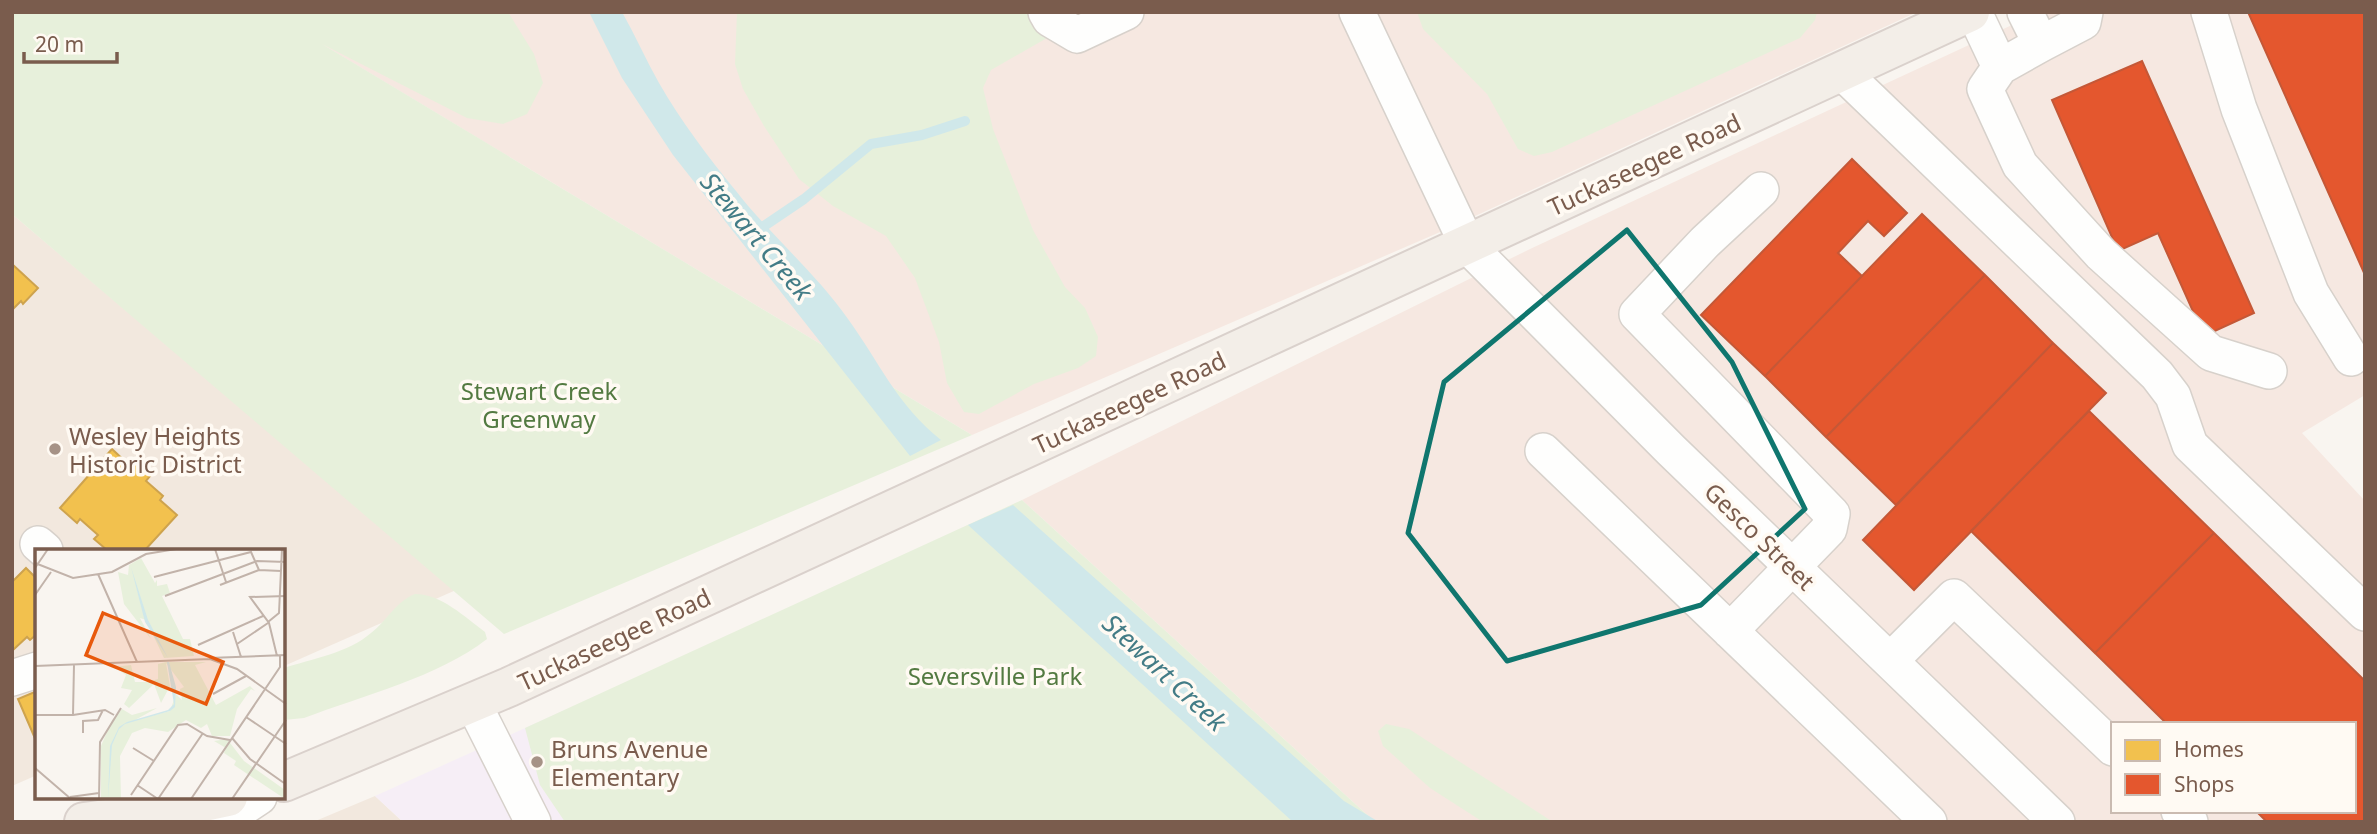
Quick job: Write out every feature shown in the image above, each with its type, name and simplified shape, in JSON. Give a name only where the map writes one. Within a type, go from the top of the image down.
[{"type":"main road","name":"Tuckaseegee Road","points":[[285,782],[473,703],[623,635],[1972,12]]},
{"type":"main road","points":[[84,822],[157,812],[219,799]]},
{"type":"street","points":[[1046,12],[1050,19],[1077,35],[1126,12]]},
{"type":"street","name":"Gesco Street","points":[[1357,12],[1468,246],[1793,567],[2057,822]]},
{"type":"street","points":[[1972,12],[2000,67]]},
{"type":"street","points":[[2025,12],[2041,44]]},
{"type":"street","points":[[2085,12],[2084,22],[2000,67],[1985,89],[2020,165],[2101,254],[2211,353],[2269,371]]},
{"type":"street","points":[[2209,12],[2239,109],[2311,293],[2351,358]]},
{"type":"street","points":[[1842,72],[2162,381],[2173,396],[2190,445],[2365,613]]},
{"type":"street","points":[[1730,631],[1829,529],[1832,514],[1637,314],[1705,242],[1761,190]]},
{"type":"street","points":[[1543,451],[1929,822]]},
{"type":"street","points":[[1890,661],[1954,597],[2111,746]]},
{"type":"street","points":[[12,678],[35,671]]},
{"type":"street","points":[[473,703],[533,822]]},
{"type":"street","points":[[221,822],[256,799]]},
{"type":"highlighted area","points":[[1627,230],[1732,362],[1805,509],[1701,605],[1507,661],[1408,533],[1444,382]]},
{"type":"shaded area","points":[[278,12],[1917,12],[1447,229],[972,435],[290,25]]},
{"type":"shaded area","points":[[2040,12],[2365,12],[2365,395],[2302,433],[2365,501],[2365,822],[1375,822],[1022,500],[1530,249]]},
{"type":"shaded area","points":[[12,214],[456,590],[285,666],[285,549],[35,549],[35,776],[12,786]]},
{"type":"shaded area","name":"Bruns Avenue Elementary","points":[[565,710],[692,822],[403,822],[375,796]]},
{"type":"shaded area","points":[[375,796],[403,822],[313,822]]},
{"type":"green space","name":"Stewart Creek Greenway","points":[[12,12],[508,12],[534,54],[543,83],[527,114],[503,124],[467,118],[322,44],[972,435],[504,634],[12,214]]},
{"type":"green space","points":[[737,12],[1082,12],[1047,38],[991,70],[983,88],[993,129],[1033,230],[1065,287],[1085,308],[1098,337],[1096,356],[1078,368],[1034,384],[979,414],[964,412],[947,383],[939,342],[915,278],[886,236],[833,206],[799,179],[743,89],[735,64]]},
{"type":"green space","points":[[1417,12],[1817,12],[1815,20],[1800,38],[1552,152],[1534,156],[1518,149],[1487,94],[1423,29]]},
{"type":"green space","name":"Seversville Park","points":[[1022,500],[1375,822],[565,822],[540,785],[525,728]]},
{"type":"green space","points":[[415,594],[425,595],[443,602],[485,632],[487,639],[423,675],[304,718],[285,720],[285,668],[352,646],[377,628],[408,597]]},
{"type":"green space","points":[[1386,724],[1409,729],[1553,822],[1483,822],[1430,788],[1383,746],[1378,731]]},
{"type":"water","name":"Stewart Creek","points":[[589,12],[622,12],[659,83],[705,152],[835,302],[912,413],[941,440],[910,456],[673,155],[622,78]]},
{"type":"water","name":"Stewart Creek","points":[[1013,505],[1344,801],[1379,822],[1293,822],[968,525]]},
{"type":"building: Homes","points":[[12,264],[38,288],[23,304],[21,301],[12,310]]},
{"type":"building: Homes","points":[[112,449],[129,465],[133,461],[150,476],[146,481],[163,496],[160,500],[177,515],[146,549],[106,549],[94,539],[98,535],[80,519],[77,523],[60,508]]},
{"type":"building: Homes","points":[[26,568],[35,577],[35,636],[30,640],[27,637],[12,651],[12,582]]},
{"type":"building: Homes","points":[[35,692],[35,738],[18,699]]},
{"type":"building: Shops","points":[[2248,12],[2365,12],[2365,275]]},
{"type":"building: Shops","points":[[2142,61],[2254,313],[2204,336],[2158,233],[2118,251],[2052,100]]},
{"type":"building: Shops","points":[[1852,159],[1907,213],[1884,236],[1868,221],[1838,253],[1862,276],[1765,376],[1701,315]]},
{"type":"building: Shops","points":[[1922,214],[1985,275],[1826,437],[1765,376]]},
{"type":"building: Shops","points":[[1985,275],[2053,343],[1896,505],[1826,437]]},
{"type":"building: Shops","points":[[2053,343],[2106,393],[1914,590],[1863,540]]},
{"type":"building: Shops","points":[[2089,411],[2214,533],[2095,653],[1971,531]]},
{"type":"building: Shops","points":[[2214,533],[2365,681],[2365,822],[2267,822],[2258,813],[2356,813],[2356,722],[2165,722],[2095,653]]},
{"type":"waterway","name":"Stewart Creek","points":[[758,236],[764,226],[804,199],[871,144],[922,135],[965,121]]},
{"type":"place","name":"Wesley Heights Historic District","points":[[55,449]]},
{"type":"place","name":"Bruns Avenue Elementary","points":[[537,762]]}]
